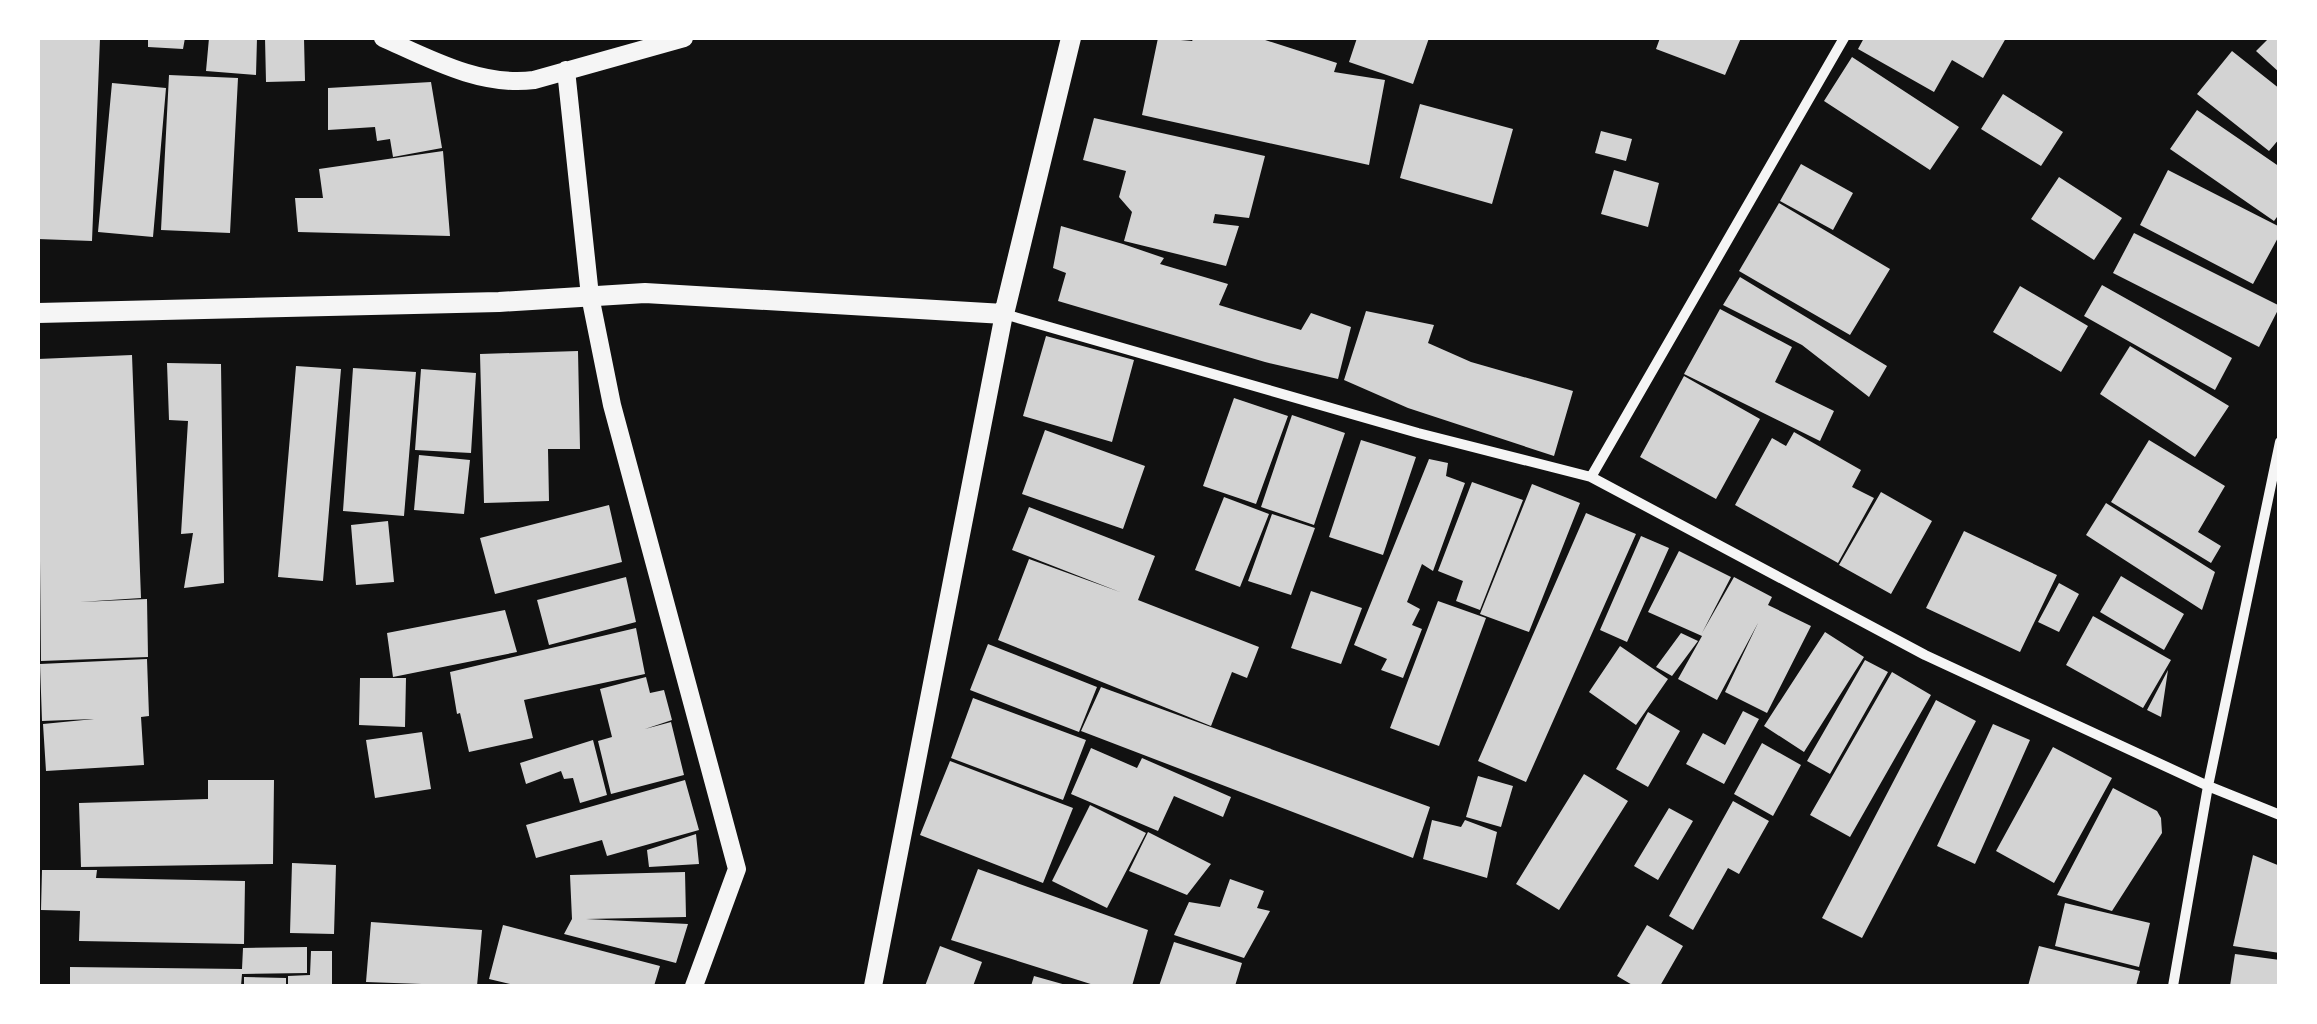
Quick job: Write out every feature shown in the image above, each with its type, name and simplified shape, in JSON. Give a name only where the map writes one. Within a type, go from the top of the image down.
[{"type":"main road","points":[[38,313],[499,302],[645,293],[1004,314],[1071,38]]},
{"type":"street","points":[[383,38],[450,68],[508,83],[684,38]]},
{"type":"street","points":[[1591,477],[1844,38]]},
{"type":"street","points":[[566,70],[590,296],[612,406],[737,870],[694,986]]},
{"type":"street","points":[[874,986],[1004,314],[1418,434],[1591,477],[1925,655],[2280,816]]},
{"type":"street","points":[[2173,986],[2208,786],[2280,442]]},
{"type":"building","points":[[38,38],[100,38],[92,241],[38,239]]},
{"type":"building","points":[[148,38],[185,38],[183,49],[148,47]]},
{"type":"building","points":[[209,38],[257,38],[256,75],[206,71]]},
{"type":"building","points":[[265,38],[304,38],[305,81],[266,82]]},
{"type":"building","points":[[1158,38],[1259,38],[1337,63],[1334,72],[1385,80],[1369,165],[1142,115]]},
{"type":"building","points":[[1357,38],[1429,38],[1413,84],[1349,62]]},
{"type":"building","points":[[1660,38],[1741,38],[1725,75],[1656,49]]},
{"type":"building","points":[[1864,38],[2006,38],[1983,78],[1952,60],[1934,92],[1858,49]]},
{"type":"building","points":[[2269,38],[2280,38],[2280,73],[2256,51]]},
{"type":"building","points":[[2232,51],[2280,89],[2280,138],[2269,151],[2197,94]]},
{"type":"building","points":[[1852,57],[1959,127],[1930,170],[1824,101]]},
{"type":"building","points":[[169,75],[238,78],[230,233],[161,230]]},
{"type":"building","points":[[431,82],[442,148],[393,157],[390,139],[377,141],[375,127],[328,130],[328,88]]},
{"type":"building","points":[[112,83],[166,88],[153,237],[98,232]]},
{"type":"building","points":[[2003,94],[2063,132],[2041,166],[1981,129]]},
{"type":"building","points":[[1420,104],[1513,129],[1492,204],[1400,178]]},
{"type":"building","points":[[2197,110],[2280,167],[2280,213],[2274,221],[2170,149]]},
{"type":"building","points":[[1094,118],[1265,156],[1249,218],[1215,214],[1213,223],[1239,226],[1226,266],[1124,241],[1132,212],[1119,197],[1126,171],[1083,160]]},
{"type":"building","points":[[1601,131],[1632,139],[1626,161],[1595,153]]},
{"type":"building","points":[[443,151],[450,236],[298,232],[295,198],[323,198],[319,169]]},
{"type":"building","points":[[1801,164],[1853,193],[1833,230],[1780,201]]},
{"type":"building","points":[[1614,170],[1659,183],[1648,227],[1601,214]]},
{"type":"building","points":[[2168,170],[2280,227],[2253,284],[2140,225]]},
{"type":"building","points":[[2059,177],[2122,218],[2094,260],[2031,219]]},
{"type":"building","points":[[1779,203],[1890,269],[1850,335],[1739,271]]},
{"type":"building","points":[[1061,226],[1164,258],[1160,264],[1228,284],[1219,305],[1301,330],[1311,313],[1351,327],[1338,379],[1265,362],[1058,301],[1066,273],[1053,268]]},
{"type":"building","points":[[2134,233],[2280,306],[2259,347],[2113,273]]},
{"type":"building","points":[[1740,277],[1887,366],[1869,397],[1802,345],[1723,305]]},
{"type":"building","points":[[2102,285],[2232,358],[2215,390],[2084,316]]},
{"type":"building","points":[[2020,286],[2088,326],[2061,372],[1993,332]]},
{"type":"building","points":[[1720,309],[1792,347],[1775,382],[1834,411],[1820,441],[1684,374]]},
{"type":"building","points":[[1366,311],[1434,325],[1428,343],[1471,362],[1573,391],[1554,456],[1408,408],[1344,380]]},
{"type":"building","points":[[1046,336],[1134,360],[1112,442],[1023,416]]},
{"type":"building","points":[[2130,346],[2229,406],[2195,457],[2100,394]]},
{"type":"building","points":[[578,351],[580,449],[548,449],[549,501],[484,503],[480,354]]},
{"type":"building","points":[[132,355],[141,598],[80,602],[147,599],[148,657],[41,661],[38,359]]},
{"type":"building","points":[[167,363],[221,364],[224,583],[184,588],[193,533],[181,534],[188,421],[169,420]]},
{"type":"building","points":[[296,366],[341,369],[323,581],[278,577]]},
{"type":"building","points":[[353,368],[416,372],[404,516],[343,511]]},
{"type":"building","points":[[421,369],[476,373],[471,453],[415,450]]},
{"type":"building","points":[[1684,376],[1760,419],[1716,499],[1640,457]]},
{"type":"building","points":[[1234,398],[1288,416],[1256,504],[1203,486]]},
{"type":"building","points":[[1292,415],[1345,433],[1314,525],[1261,507]]},
{"type":"building","points":[[1045,430],[1145,466],[1123,529],[1022,494]]},
{"type":"building","points":[[1794,432],[1861,470],[1852,487],[1874,498],[1838,563],[1735,505],[1772,438],[1786,446]]},
{"type":"building","points":[[1361,440],[1416,457],[1383,555],[1329,537]]},
{"type":"building","points":[[2149,440],[2225,486],[2198,532],[2221,546],[2211,563],[2111,502]]},
{"type":"building","points":[[419,455],[470,460],[464,514],[414,510]]},
{"type":"building","points":[[1429,459],[1448,463],[1446,476],[1465,483],[1433,571],[1422,564],[1407,602],[1420,609],[1412,625],[1422,629],[1403,678],[1381,670],[1387,659],[1354,645]]},
{"type":"building","points":[[1472,482],[1523,500],[1480,610],[1456,601],[1463,581],[1438,571]]},
{"type":"building","points":[[1532,484],[1580,503],[1529,632],[1480,614]]},
{"type":"building","points":[[1881,492],[1932,521],[1891,594],[1839,565]]},
{"type":"building","points":[[1224,497],[1269,514],[1240,587],[1195,570]]},
{"type":"building","points":[[2106,503],[2215,572],[2202,610],[2086,535]]},
{"type":"building","points":[[609,505],[622,562],[495,594],[480,538]]},
{"type":"building","points":[[1029,507],[1155,556],[1138,600],[1259,647],[1247,678],[1232,672],[1211,726],[998,640],[1029,559],[1120,592],[1012,550]]},
{"type":"building","points":[[1586,513],[1636,534],[1526,782],[1478,761]]},
{"type":"building","points":[[1272,514],[1315,528],[1291,595],[1248,581]]},
{"type":"building","points":[[388,521],[394,582],[356,585],[351,525]]},
{"type":"building","points":[[1964,531],[2057,575],[2020,652],[1926,608]]},
{"type":"building","points":[[1641,536],[1669,548],[1627,642],[1600,630]]},
{"type":"building","points":[[1679,551],[1731,577],[1702,633],[1734,577],[1772,597],[1768,605],[1811,626],[1767,713],[1725,692],[1758,623],[1717,700],[1678,679],[1702,636],[1648,612]]},
{"type":"building","points":[[2121,576],[2184,614],[2164,650],[2100,612]]},
{"type":"building","points":[[626,577],[636,622],[549,645],[537,600]]},
{"type":"building","points":[[2059,583],[2079,594],[2059,632],[2038,622]]},
{"type":"building","points":[[1311,591],[1362,608],[1341,664],[1291,648]]},
{"type":"building","points":[[1438,601],[1486,618],[1439,746],[1390,728]]},
{"type":"building","points":[[505,610],[517,652],[393,677],[387,633]]},
{"type":"building","points":[[2093,616],[2171,660],[2143,708],[2066,665]]},
{"type":"building","points":[[636,628],[645,674],[524,700],[533,738],[469,752],[450,672]]},
{"type":"building","points":[[1825,632],[1864,657],[1804,752],[1764,726]]},
{"type":"building","points":[[1681,633],[1698,641],[1672,676],[1656,667]]},
{"type":"building","points":[[988,644],[1097,687],[1079,732],[970,690]]},
{"type":"building","points":[[1620,646],[1668,679],[1636,725],[1589,692]]},
{"type":"building","points":[[147,659],[149,716],[141,717],[144,765],[46,771],[43,724],[94,719],[42,721],[40,664]]},
{"type":"building","points":[[1865,660],[1888,672],[1830,774],[1807,761]]},
{"type":"building","points":[[2168,670],[2161,717],[2147,710]]},
{"type":"building","points":[[1892,672],[1931,695],[1850,837],[1810,815]]},
{"type":"building","points":[[646,677],[650,693],[664,690],[672,720],[645,729],[671,722],[684,775],[611,794],[598,741],[612,737],[600,689]]},
{"type":"building","points":[[360,678],[406,678],[405,727],[359,725]]},
{"type":"building","points":[[1101,687],[1430,807],[1413,858],[1081,731]]},
{"type":"building","points":[[973,698],[1086,740],[1063,800],[951,758]]},
{"type":"building","points":[[1936,700],[1976,721],[1862,938],[1822,918]]},
{"type":"building","points":[[1743,711],[1759,719],[1724,784],[1686,764],[1703,733],[1725,745]]},
{"type":"building","points":[[1648,712],[1680,731],[1648,787],[1616,769]]},
{"type":"building","points":[[1993,724],[2030,740],[1975,864],[1937,846]]},
{"type":"building","points":[[422,732],[431,789],[375,798],[366,740]]},
{"type":"building","points":[[593,740],[607,795],[580,803],[573,778],[564,779],[561,771],[526,784],[520,763]]},
{"type":"building","points":[[1762,743],[1801,765],[1773,816],[1734,794]]},
{"type":"building","points":[[2053,747],[2112,778],[2054,883],[1996,851]]},
{"type":"building","points":[[1091,748],[1137,768],[1142,758],[1231,797],[1223,817],[1174,796],[1158,831],[1071,794]]},
{"type":"building","points":[[950,761],[1073,808],[1043,883],[920,835]]},
{"type":"building","points":[[1584,774],[1628,801],[1559,910],[1516,884]]},
{"type":"building","points":[[1478,776],[1513,786],[1501,827],[1466,817]]},
{"type":"building","points":[[208,780],[274,780],[273,864],[81,867],[79,803],[208,799]]},
{"type":"building","points":[[685,780],[699,830],[607,856],[602,840],[536,858],[526,825]]},
{"type":"building","points":[[2113,788],[2157,811],[2162,833],[2112,911],[2057,895]]},
{"type":"building","points":[[1733,801],[1769,821],[1739,874],[1728,868],[1693,930],[1669,916]]},
{"type":"building","points":[[1090,805],[1146,833],[1107,908],[1052,881]]},
{"type":"building","points":[[1669,808],[1693,821],[1658,880],[1634,866]]},
{"type":"building","points":[[1432,820],[1461,827],[1465,820],[1497,832],[1487,878],[1423,859]]},
{"type":"building","points":[[1148,832],[1211,864],[1187,895],[1129,871]]},
{"type":"building","points":[[696,834],[699,864],[649,867],[647,850]]},
{"type":"building","points":[[2253,855],[2280,866],[2280,953],[2233,946]]},
{"type":"building","points":[[292,863],[336,865],[334,934],[290,933]]},
{"type":"building","points":[[978,869],[1148,930],[1132,986],[1097,986],[951,940]]},
{"type":"building","points":[[42,870],[97,870],[96,878],[245,881],[244,944],[79,941],[80,911],[41,910]]},
{"type":"building","points":[[685,872],[686,917],[586,919],[688,924],[676,963],[564,934],[572,919],[570,875]]},
{"type":"building","points":[[1230,879],[1264,891],[1257,908],[1270,911],[1244,958],[1174,935],[1189,902],[1220,907]]},
{"type":"building","points":[[2065,903],[2150,923],[2139,967],[2055,946]]},
{"type":"building","points":[[371,922],[482,930],[477,986],[366,982]]},
{"type":"building","points":[[503,925],[660,966],[654,986],[519,986],[489,979]]},
{"type":"building","points":[[1647,925],[1683,946],[1660,986],[1634,986],[1617,976]]},
{"type":"building","points":[[1174,942],[1242,963],[1235,986],[1159,986]]},
{"type":"building","points":[[940,946],[982,962],[973,986],[925,986]]},
{"type":"building","points":[[2039,946],[2140,971],[2136,986],[2028,986]]},
{"type":"building","points":[[307,947],[307,973],[242,974],[241,986],[70,986],[70,967],[242,969],[243,948]]},
{"type":"building","points":[[311,951],[332,951],[332,986],[288,986],[288,976],[310,975]]},
{"type":"building","points":[[2235,954],[2280,960],[2280,986],[2230,986]]},
{"type":"building","points":[[1034,976],[1066,985],[1066,986],[1031,986]]},
{"type":"building","points":[[244,977],[286,978],[286,986],[244,986]]}]
